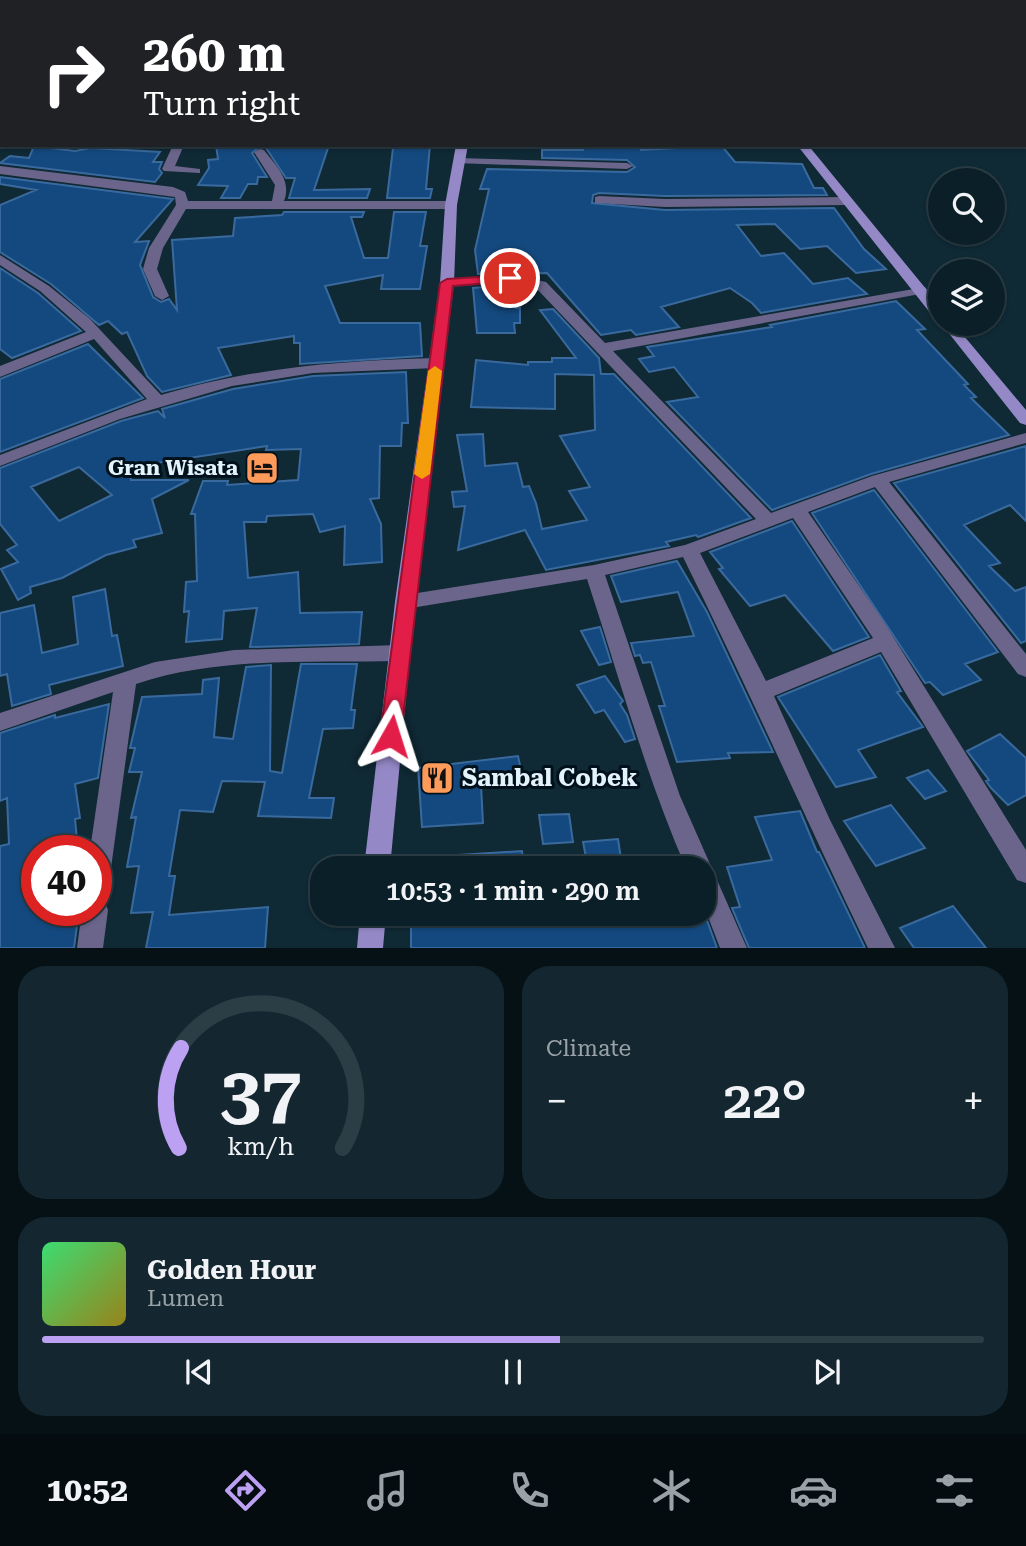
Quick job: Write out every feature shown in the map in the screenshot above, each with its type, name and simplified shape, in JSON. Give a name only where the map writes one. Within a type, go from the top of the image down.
[{"type":"street","points":[[162,296],[150,269],[156,248],[196,171],[168,169],[178,147]]},
{"type":"street","points":[[804,147],[928,300]]},
{"type":"street","points":[[260,152],[283,185],[283,193],[275,207]]},
{"type":"street","points":[[378,856],[405,602],[447,283],[451,205],[460,153],[627,166]]},
{"type":"street","points":[[0,170],[181,199],[275,207],[451,205]]},
{"type":"street","points":[[599,201],[848,201]]},
{"type":"street","points":[[0,259],[50,292],[96,333],[157,401]]},
{"type":"street","points":[[447,283],[510,278],[541,285],[769,522]]},
{"type":"street","points":[[603,348],[920,290]]},
{"type":"street","points":[[0,372],[96,333]]},
{"type":"street","points":[[956,336],[1026,420]]},
{"type":"street","points":[[0,461],[157,401],[299,370],[436,363]]},
{"type":"street","points":[[405,602],[594,571],[689,550],[878,480],[1026,438]]},
{"type":"street","points":[[878,480],[1026,669]]},
{"type":"street","points":[[799,511],[853,589],[1026,872]]},
{"type":"street","points":[[689,550],[761,692],[819,821],[882,947]]},
{"type":"street","points":[[594,571],[654,757],[680,829],[693,856]]},
{"type":"street","points":[[761,692],[885,642]]},
{"type":"street","points":[[0,722],[155,670],[234,658],[400,653]]},
{"type":"street","points":[[104,835],[125,679]]},
{"type":"street","points":[[716,905],[734,947]]},
{"type":"street","points":[[90,947],[93,926]]},
{"type":"street","points":[[370,947],[372,926]]},
{"type":"building","points":[[34,147],[75,151],[91,148],[160,152],[153,162],[162,162],[159,169],[162,173],[155,182],[0,163],[10,156],[29,158]]},
{"type":"building","points":[[216,147],[260,147],[252,153],[267,177],[258,177],[257,184],[248,184],[240,198],[221,198],[228,186],[198,185],[209,168],[208,160],[218,159]]},
{"type":"building","points":[[264,147],[328,147],[314,190],[370,189],[367,198],[289,198],[295,178],[286,178]]},
{"type":"building","points":[[430,147],[426,189],[432,189],[430,198],[387,198],[393,148]]},
{"type":"building","points":[[582,147],[640,147],[641,150],[723,147],[735,162],[802,164],[814,188],[823,188],[827,195],[665,196],[599,193],[593,195],[592,203],[665,210],[834,208],[864,249],[886,269],[856,273],[827,246],[800,249],[775,224],[737,225],[761,256],[784,253],[813,284],[848,278],[867,294],[761,313],[752,303],[730,288],[661,307],[679,327],[636,335],[631,330],[601,335],[547,273],[478,274],[475,250],[489,189],[480,189],[487,169],[627,172],[635,167],[627,160],[542,158],[542,150],[583,150]]},
{"type":"building","points":[[0,177],[173,199],[135,242],[149,241],[140,265],[153,297],[161,302],[169,299],[177,310],[172,240],[233,236],[235,218],[282,215],[284,212],[364,212],[362,217],[351,217],[364,258],[388,258],[394,212],[426,212],[420,246],[427,246],[420,289],[381,289],[383,275],[325,286],[340,323],[420,323],[422,356],[300,364],[300,343],[294,343],[294,336],[218,348],[231,375],[162,392],[147,376],[127,332],[122,334],[108,321],[99,325],[51,284],[0,252],[0,205],[36,190],[0,184]]},
{"type":"building","points":[[0,268],[38,293],[81,331],[12,358],[0,349]]},
{"type":"building","points":[[515,286],[516,308],[520,308],[520,323],[514,323],[515,333],[477,333],[473,288]]},
{"type":"building","points":[[896,301],[925,329],[917,330],[968,384],[964,385],[976,397],[971,398],[1009,435],[871,474],[772,510],[667,402],[698,397],[674,367],[649,372],[639,359],[654,356],[647,347],[772,327],[770,325]]},
{"type":"building","points":[[553,309],[599,358],[601,374],[614,374],[751,518],[698,537],[696,535],[666,542],[669,546],[546,570],[525,530],[458,550],[465,506],[454,507],[452,492],[467,491],[457,435],[483,434],[485,466],[517,463],[523,487],[529,486],[536,503],[542,529],[587,520],[569,491],[590,487],[560,436],[595,430],[594,375],[555,374],[555,409],[471,407],[476,360],[528,365],[528,362],[552,362],[552,358],[576,358],[540,310]]},
{"type":"building","points":[[88,344],[143,398],[0,452],[0,379]]},
{"type":"building","points":[[406,372],[408,423],[402,423],[401,446],[380,446],[379,498],[370,499],[381,524],[382,562],[344,565],[345,526],[320,532],[313,514],[267,516],[266,522],[244,522],[248,578],[298,572],[300,613],[362,612],[359,644],[250,647],[257,608],[224,611],[222,639],[186,642],[189,611],[184,612],[186,582],[197,581],[195,514],[191,514],[203,481],[228,481],[227,485],[298,480],[301,449],[266,450],[267,446],[130,467],[131,480],[189,480],[152,499],[162,533],[133,540],[136,547],[106,555],[62,578],[30,587],[31,593],[18,600],[1,569],[18,562],[7,550],[17,545],[0,524],[0,468],[121,421],[158,411],[165,418],[162,409],[233,389],[313,376]],"holes":[[[79,467],[112,495],[59,521],[31,487]]]},
{"type":"building","points":[[1026,446],[1026,521],[1010,505],[964,525],[1000,563],[989,566],[1015,591],[1026,587],[1026,641],[1021,643],[894,483]]},
{"type":"building","points":[[874,490],[998,652],[965,664],[981,680],[943,695],[930,682],[925,683],[812,513]]},
{"type":"building","points":[[792,521],[869,637],[833,651],[785,595],[750,606],[719,569],[723,568],[710,552]]},
{"type":"building","points":[[677,561],[707,612],[773,752],[728,753],[730,758],[677,762],[659,706],[665,706],[651,662],[643,663],[640,655],[635,656],[631,643],[694,636],[678,592],[621,602],[611,576]]},
{"type":"building","points":[[105,589],[112,636],[117,635],[123,666],[49,685],[51,694],[12,706],[7,674],[0,676],[0,613],[34,605],[42,653],[78,644],[73,597]]},
{"type":"building","points":[[600,627],[611,662],[599,665],[581,631]]},
{"type":"building","points":[[880,655],[901,691],[897,692],[923,727],[858,750],[876,777],[836,787],[778,697]]},
{"type":"building","points":[[301,664],[357,664],[351,710],[355,710],[353,728],[323,729],[309,798],[334,798],[331,818],[258,816],[265,782],[222,781],[213,812],[180,810],[169,876],[175,876],[169,915],[268,907],[265,948],[146,948],[153,912],[131,913],[139,866],[127,867],[136,817],[131,818],[142,772],[129,772],[135,748],[130,748],[142,697],[202,694],[203,680],[219,678],[214,737],[233,739],[246,667],[271,665],[270,771],[282,773]]},
{"type":"building","points":[[605,676],[623,701],[620,704],[627,715],[635,739],[625,742],[604,710],[595,713],[577,685]]},
{"type":"building","points":[[109,704],[98,778],[75,784],[80,818],[75,819],[77,835],[21,835],[21,926],[77,926],[74,948],[0,948],[0,846],[9,844],[7,798],[0,801],[0,733],[55,715],[55,718]]},
{"type":"building","points":[[1000,734],[1026,758],[1026,795],[1008,805],[991,788],[986,781],[989,780],[967,751]]},
{"type":"building","points":[[518,756],[523,779],[481,785],[483,823],[422,827],[418,768]]},
{"type":"building","points":[[928,770],[946,791],[925,799],[907,778]]},
{"type":"building","points":[[891,805],[925,848],[876,866],[844,821]]},
{"type":"building","points":[[800,811],[817,852],[865,948],[749,948],[732,908],[740,907],[727,867],[772,860],[755,817]]},
{"type":"building","points":[[569,814],[573,842],[543,844],[539,815]]},
{"type":"building","points":[[618,839],[621,856],[586,856],[583,842]]},
{"type":"building","points":[[522,851],[523,856],[443,856]]},
{"type":"building","points":[[953,906],[986,948],[914,948],[900,928]]},
{"type":"building","points":[[411,926],[709,926],[717,948],[411,948]]},
{"type":"slow traffic","points":[[422,474],[435,371]]},
{"type":"place","name":"Gran Wisata","points":[[262,468]]},
{"type":"place","name":"Sambal Cobek","points":[[437,778]]},
{"type":"route","points":[[391,736],[405,602],[447,283],[510,278]]}]
